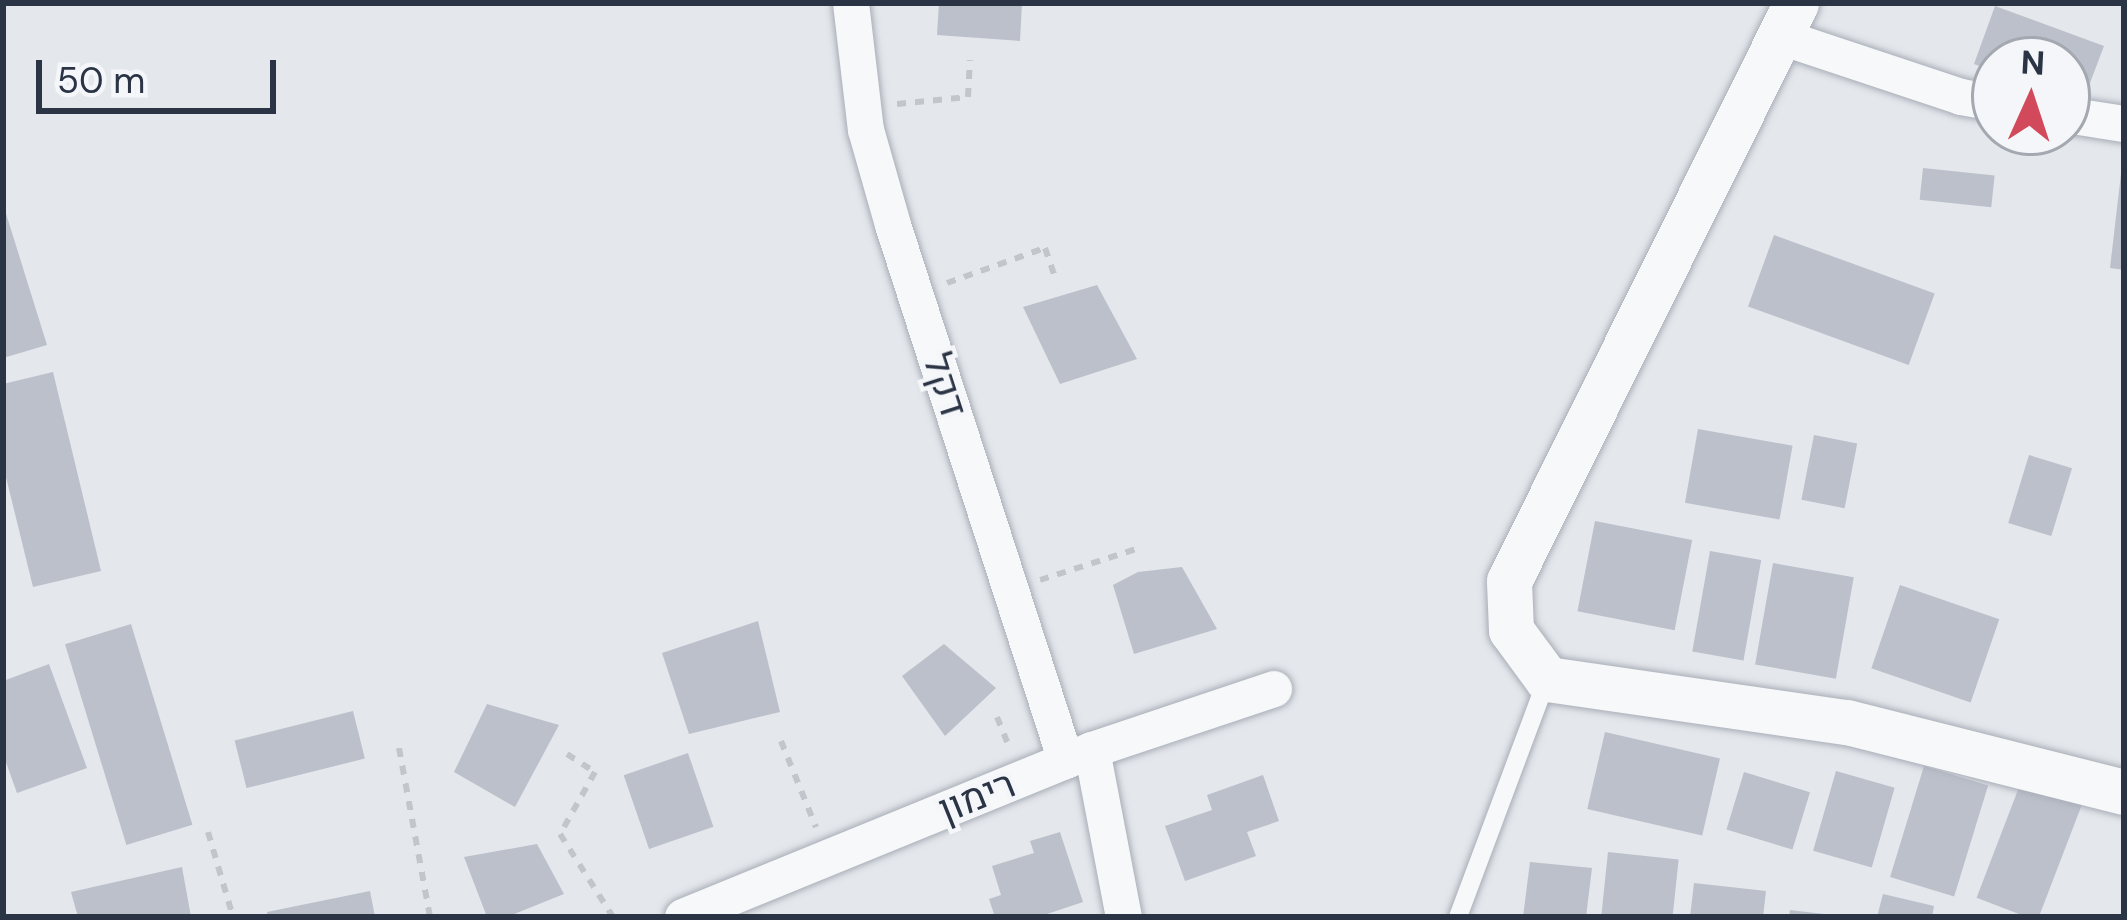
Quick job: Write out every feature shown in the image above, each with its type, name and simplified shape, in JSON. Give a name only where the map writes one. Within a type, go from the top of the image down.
[{"type":"street","name":"דקל","points":[[851,3],[863,108],[916,295],[1011,590],[1079,756],[1124,917]]},
{"type":"street","points":[[1971,99],[1790,21],[1509,581],[1511,630],[1547,679],[1847,722],[2124,792]]},
{"type":"street","points":[[2091,119],[2124,124]]},
{"type":"street","name":"רימון","points":[[683,917],[1079,756],[1274,689]]},
{"type":"lane","points":[[1458,917],[1547,679]]},
{"type":"path","points":[[863,108],[968,97],[970,60]]},
{"type":"path","points":[[916,295],[1045,248],[1056,280]]},
{"type":"path","points":[[1011,590],[1139,548]]},
{"type":"path","points":[[781,741],[829,858]]},
{"type":"path","points":[[400,748],[430,917]]},
{"type":"path","points":[[567,754],[595,772],[560,833],[613,917]]},
{"type":"path","points":[[208,832],[233,917]]},
{"type":"building","points":[[939,3],[1022,3],[1020,41],[937,35]]},
{"type":"building","points":[[1995,6],[2077,36],[1984,36]]},
{"type":"building","points":[[2091,41],[2104,46],[2091,80]]},
{"type":"building","points":[[1923,168],[1995,176],[1991,207],[1920,200]]},
{"type":"building","points":[[2124,174],[2124,270],[2110,268]]},
{"type":"building","points":[[3,204],[47,345],[3,358]]},
{"type":"building","points":[[1774,235],[1935,293],[1909,365],[1748,306]]},
{"type":"building","points":[[1097,285],[1137,359],[1060,384],[1023,307]]},
{"type":"building","points":[[53,372],[101,571],[33,587],[3,465],[3,384]]},
{"type":"building","points":[[1698,429],[1793,446],[1780,520],[1685,503]]},
{"type":"building","points":[[1814,435],[1857,443],[1845,508],[1801,500]]},
{"type":"building","points":[[2029,455],[2072,468],[2051,536],[2008,523]]},
{"type":"building","points":[[1595,521],[1692,540],[1675,630],[1577,611]]},
{"type":"building","points":[[1710,551],[1761,560],[1743,660],[1692,651]]},
{"type":"building","points":[[1773,563],[1854,577],[1836,679],[1755,664]]},
{"type":"building","points":[[1182,567],[1217,629],[1134,654],[1113,585],[1138,572]]},
{"type":"building","points":[[1900,585],[1999,619],[1971,702],[1871,668]]},
{"type":"building","points":[[758,621],[780,712],[689,734],[662,653]]},
{"type":"building","points":[[131,624],[192,825],[126,845],[65,644]]},
{"type":"building","points":[[944,644],[996,688],[945,736],[902,676]]},
{"type":"building","points":[[49,664],[87,768],[17,793],[3,754],[3,681]]},
{"type":"building","points":[[487,704],[559,725],[515,807],[454,772]]},
{"type":"building","points":[[353,711],[365,759],[246,788],[235,741]]},
{"type":"building","points":[[1605,732],[1720,759],[1702,836],[1587,809]]},
{"type":"building","points":[[688,753],[713,827],[649,849],[624,775]]},
{"type":"building","points":[[1924,766],[1988,786],[1954,897],[1890,877]]},
{"type":"building","points":[[1836,771],[1895,788],[1872,868],[1813,851]]},
{"type":"building","points":[[1744,772],[1810,792],[1792,850],[1726,829]]},
{"type":"building","points":[[1263,775],[1279,821],[1247,832],[1256,856],[1185,881],[1165,826],[1212,810],[1207,795]]},
{"type":"building","points":[[2021,782],[2082,805],[2039,917],[1977,898]]},
{"type":"building","points":[[1060,832],[1083,902],[1038,917],[995,917],[989,899],[1001,895],[992,866],[1034,853],[1030,841]]},
{"type":"building","points":[[537,844],[564,894],[507,917],[487,917],[464,857]]},
{"type":"building","points":[[1608,852],[1679,859],[1673,917],[1601,917]]},
{"type":"building","points":[[1530,862],[1592,868],[1586,917],[1523,917]]},
{"type":"building","points":[[182,867],[191,917],[78,917],[71,892]]},
{"type":"building","points":[[1694,883],[1766,891],[1763,917],[1690,917]]},
{"type":"building","points":[[370,891],[375,917],[268,917],[267,912]]},
{"type":"building","points":[[1883,894],[1934,906],[1932,917],[1877,917]]},
{"type":"building","points":[[1790,910],[1824,914],[1824,917],[1789,917]]}]
